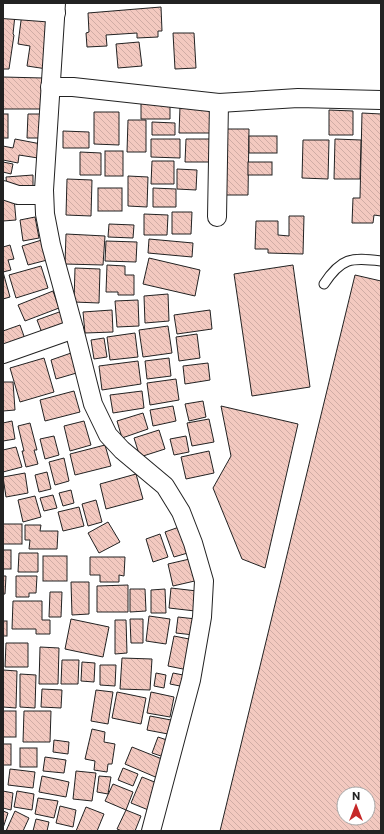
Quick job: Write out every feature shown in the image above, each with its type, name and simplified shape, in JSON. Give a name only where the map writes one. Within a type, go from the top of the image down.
[{"type":"street","points":[[3,10],[56,8],[60,87],[44,195],[51,245],[93,404],[108,435],[122,450],[165,486],[181,512],[193,543],[204,581],[202,617],[191,680],[151,831]]},
{"type":"street","points":[[60,87],[218,103],[298,98],[381,100]]},
{"type":"street","points":[[217,217],[218,103]]},
{"type":"street","points":[[3,190],[18,195],[44,195]]},
{"type":"street","points":[[3,354],[74,329]]},
{"type":"lane","points":[[324,284],[333,271],[342,264],[353,259],[381,261]]},
{"type":"building","points":[[161,7],[162,31],[158,31],[158,37],[137,38],[137,33],[106,35],[107,46],[87,47],[86,33],[89,32],[88,13]]},
{"type":"building","points":[[22,13],[53,17],[47,69],[27,66],[30,46],[18,44]]},
{"type":"building","points":[[3,14],[15,15],[14,35],[9,69],[3,69]]},
{"type":"building","points":[[173,33],[194,33],[196,68],[175,69]]},
{"type":"building","points":[[139,42],[142,66],[118,68],[116,44]]},
{"type":"building","points":[[3,77],[43,78],[43,109],[3,109]]},
{"type":"building","points":[[141,99],[170,100],[170,119],[141,119]]},
{"type":"building","points":[[180,107],[215,107],[215,133],[179,133]]},
{"type":"building","points":[[329,110],[353,111],[353,135],[329,135]]},
{"type":"building","points":[[94,112],[119,112],[119,145],[94,144]]},
{"type":"building","points":[[362,113],[381,114],[381,216],[374,215],[373,223],[352,223],[353,198],[360,198]]},
{"type":"building","points":[[3,114],[8,114],[8,138],[3,138]]},
{"type":"building","points":[[28,114],[45,114],[44,138],[27,138]]},
{"type":"building","points":[[128,120],[146,120],[146,152],[127,152]]},
{"type":"building","points":[[152,122],[175,123],[175,135],[152,135]]},
{"type":"building","points":[[227,129],[249,129],[248,195],[226,195]]},
{"type":"building","points":[[63,131],[89,132],[89,148],[63,148]]},
{"type":"building","points":[[249,136],[277,136],[277,153],[249,153]]},
{"type":"building","points":[[15,139],[41,144],[38,158],[19,155],[18,163],[3,160],[3,146],[13,148]]},
{"type":"building","points":[[151,139],[180,139],[180,158],[151,157]]},
{"type":"building","points":[[186,139],[210,139],[209,162],[185,162]]},
{"type":"building","points":[[335,139],[361,140],[360,179],[334,179]]},
{"type":"building","points":[[303,140],[329,140],[328,179],[302,178]]},
{"type":"building","points":[[105,151],[123,151],[123,176],[105,176]]},
{"type":"building","points":[[80,152],[101,153],[101,175],[80,175]]},
{"type":"building","points":[[152,161],[174,161],[174,184],[151,184]]},
{"type":"building","points":[[3,162],[13,164],[11,174],[3,172]]},
{"type":"building","points":[[248,162],[272,162],[272,175],[248,175]]},
{"type":"building","points":[[177,169],[197,170],[196,190],[177,189]]},
{"type":"building","points":[[33,175],[33,187],[7,189],[6,177]]},
{"type":"building","points":[[128,176],[148,177],[147,207],[128,206]]},
{"type":"building","points":[[67,179],[92,180],[91,216],[66,215]]},
{"type":"building","points":[[98,188],[122,188],[122,211],[98,211]]},
{"type":"building","points":[[153,188],[176,189],[176,207],[153,207]]},
{"type":"building","points":[[14,198],[16,220],[3,221],[3,199]]},
{"type":"building","points":[[172,212],[192,212],[191,234],[172,234]]},
{"type":"building","points":[[144,214],[168,215],[167,235],[144,235]]},
{"type":"building","points":[[289,216],[304,216],[303,254],[268,253],[268,249],[255,249],[256,221],[278,221],[278,235],[289,236]]},
{"type":"building","points":[[35,217],[39,238],[23,241],[20,220]]},
{"type":"building","points":[[109,224],[134,225],[133,238],[108,237]]},
{"type":"building","points":[[66,234],[105,236],[103,265],[65,264]]},
{"type":"building","points":[[45,239],[51,259],[28,265],[22,246]]},
{"type":"building","points":[[149,239],[193,243],[192,257],[148,253]]},
{"type":"building","points":[[106,241],[137,242],[136,262],[105,261]]},
{"type":"building","points":[[10,245],[14,259],[8,260],[11,270],[3,272],[3,247]]},
{"type":"building","points":[[149,258],[200,270],[195,296],[143,284]]},
{"type":"building","points":[[107,265],[125,266],[125,275],[134,275],[134,295],[118,295],[118,292],[106,292]]},
{"type":"building","points":[[293,265],[310,387],[252,396],[234,274]]},
{"type":"building","points":[[41,266],[48,288],[16,298],[9,275]]},
{"type":"building","points":[[75,268],[100,269],[99,303],[74,302]]},
{"type":"building","points":[[3,272],[10,297],[3,299]]},
{"type":"building","points":[[355,275],[381,281],[381,831],[220,831]]},
{"type":"building","points":[[53,291],[59,308],[25,321],[18,305]]},
{"type":"building","points":[[168,294],[169,321],[145,323],[144,296]]},
{"type":"building","points":[[138,300],[139,326],[117,327],[115,301]]},
{"type":"building","points":[[112,310],[113,332],[85,333],[83,312]]},
{"type":"building","points":[[210,310],[212,329],[177,334],[174,315]]},
{"type":"building","points":[[62,311],[67,323],[42,333],[37,320]]},
{"type":"building","points":[[20,325],[25,339],[3,348],[3,331]]},
{"type":"building","points":[[168,326],[172,353],[143,357],[139,330]]},
{"type":"building","points":[[135,333],[138,357],[110,360],[107,337]]},
{"type":"building","points":[[197,334],[200,358],[179,361],[176,337]]},
{"type":"building","points":[[104,338],[107,357],[94,359],[91,340]]},
{"type":"building","points":[[74,352],[80,372],[56,379],[51,360]]},
{"type":"building","points":[[44,358],[54,392],[20,402],[10,368]]},
{"type":"building","points":[[169,358],[171,376],[147,379],[145,361]]},
{"type":"building","points":[[138,361],[141,384],[102,390],[99,366]]},
{"type":"building","points":[[208,363],[210,380],[185,384],[183,366]]},
{"type":"building","points":[[176,379],[179,400],[150,405],[147,383]]},
{"type":"building","points":[[3,382],[13,382],[15,410],[3,411]]},
{"type":"building","points":[[74,391],[80,412],[45,421],[40,400]]},
{"type":"building","points":[[142,391],[144,408],[113,413],[110,395]]},
{"type":"building","points":[[203,401],[206,417],[189,421],[185,404]]},
{"type":"building","points":[[173,406],[176,421],[153,426],[150,410]]},
{"type":"building","points":[[221,406],[298,424],[265,568],[242,559],[213,488],[231,456]]},
{"type":"building","points":[[143,413],[148,429],[122,438],[117,421]]},
{"type":"building","points":[[209,419],[214,442],[192,446],[187,423]]},
{"type":"building","points":[[12,421],[15,439],[3,441],[3,423]]},
{"type":"building","points":[[84,421],[91,445],[70,451],[64,426]]},
{"type":"building","points":[[30,423],[37,450],[34,450],[38,464],[26,467],[18,426]]},
{"type":"building","points":[[159,430],[165,449],[140,457],[134,438]]},
{"type":"building","points":[[54,436],[59,455],[45,459],[40,439]]},
{"type":"building","points":[[186,436],[189,452],[174,455],[170,439]]},
{"type":"building","points":[[105,445],[111,466],[75,475],[70,454]]},
{"type":"building","points":[[16,447],[22,467],[3,472],[3,450]]},
{"type":"building","points":[[209,451],[214,473],[186,479],[181,457]]},
{"type":"building","points":[[64,458],[69,481],[55,485],[49,462]]},
{"type":"building","points":[[47,472],[51,489],[39,492],[35,475]]},
{"type":"building","points":[[25,473],[28,493],[6,497],[3,477]]},
{"type":"building","points":[[136,474],[143,499],[106,509],[100,484]]},
{"type":"building","points":[[71,490],[74,503],[63,506],[59,493]]},
{"type":"building","points":[[53,495],[57,508],[44,511],[40,498]]},
{"type":"building","points":[[35,496],[41,517],[23,522],[18,500]]},
{"type":"building","points":[[96,500],[102,522],[88,526],[82,504]]},
{"type":"building","points":[[79,507],[84,526],[63,531],[58,512]]},
{"type":"building","points":[[108,522],[120,542],[99,553],[88,533]]},
{"type":"building","points":[[3,524],[22,524],[22,544],[3,544]]},
{"type":"building","points":[[25,525],[41,525],[40,531],[58,531],[57,549],[29,549],[30,540],[25,540]]},
{"type":"building","points":[[182,526],[191,552],[174,557],[165,532]]},
{"type":"building","points":[[160,534],[168,557],[153,562],[146,539]]},
{"type":"building","points":[[3,550],[11,550],[11,569],[3,569]]},
{"type":"building","points":[[19,553],[38,553],[38,572],[18,572]]},
{"type":"building","points":[[43,556],[67,556],[67,581],[43,581]]},
{"type":"building","points":[[90,557],[125,557],[124,576],[119,575],[119,582],[100,582],[100,575],[90,575]]},
{"type":"building","points":[[194,558],[199,580],[173,586],[168,564]]},
{"type":"building","points":[[3,576],[6,576],[5,594],[3,594]]},
{"type":"building","points":[[16,576],[37,576],[36,593],[29,593],[29,597],[16,597]]},
{"type":"building","points":[[71,582],[89,582],[89,614],[72,615]]},
{"type":"building","points":[[128,585],[128,612],[97,612],[97,586]]},
{"type":"building","points":[[171,588],[197,591],[195,611],[169,608]]},
{"type":"building","points":[[130,589],[145,589],[146,611],[130,612]]},
{"type":"building","points":[[165,589],[166,613],[151,613],[151,590]]},
{"type":"building","points":[[50,592],[62,592],[61,617],[49,617]]},
{"type":"building","points":[[13,601],[42,601],[42,620],[50,620],[50,634],[36,634],[36,629],[12,629]]},
{"type":"building","points":[[149,616],[170,619],[166,644],[146,641]]},
{"type":"building","points":[[178,617],[196,619],[194,635],[176,633]]},
{"type":"building","points":[[71,619],[109,627],[103,657],[65,649]]},
{"type":"building","points":[[130,619],[143,619],[143,643],[131,643]]},
{"type":"building","points":[[115,620],[126,620],[127,653],[115,654]]},
{"type":"building","points":[[3,621],[7,621],[7,636],[3,636]]},
{"type":"building","points":[[174,636],[194,640],[188,670],[168,666]]},
{"type":"building","points":[[6,643],[28,643],[28,667],[5,667]]},
{"type":"building","points":[[40,647],[59,648],[58,684],[39,684]]},
{"type":"building","points":[[122,658],[152,659],[150,690],[120,689]]},
{"type":"building","points":[[62,660],[79,660],[78,684],[61,684]]},
{"type":"building","points":[[82,662],[95,663],[94,682],[81,681]]},
{"type":"building","points":[[100,665],[116,665],[115,686],[100,685]]},
{"type":"building","points":[[3,670],[17,671],[16,708],[3,707]]},
{"type":"building","points":[[156,673],[166,675],[164,688],[154,686]]},
{"type":"building","points":[[173,673],[188,676],[185,687],[170,684]]},
{"type":"building","points":[[20,674],[36,675],[35,708],[20,707]]},
{"type":"building","points":[[42,689],[62,690],[61,708],[41,707]]},
{"type":"building","points":[[96,690],[113,692],[108,724],[91,721]]},
{"type":"building","points":[[117,692],[146,698],[141,724],[112,718]]},
{"type":"building","points":[[151,692],[174,697],[170,717],[147,713]]},
{"type":"building","points":[[3,711],[16,711],[16,737],[3,737]]},
{"type":"building","points":[[24,711],[51,711],[50,742],[23,742]]},
{"type":"building","points":[[150,716],[171,720],[168,734],[147,730]]},
{"type":"building","points":[[92,729],[105,732],[104,742],[115,744],[112,764],[108,764],[107,772],[94,770],[95,761],[85,759]]},
{"type":"building","points":[[158,737],[173,742],[167,758],[152,753]]},
{"type":"building","points":[[54,740],[69,742],[68,754],[53,752]]},
{"type":"building","points":[[3,744],[11,744],[11,765],[3,765]]},
{"type":"building","points":[[132,747],[167,761],[160,779],[125,764]]},
{"type":"building","points":[[20,748],[37,748],[37,767],[20,767]]},
{"type":"building","points":[[45,757],[66,760],[64,773],[43,771]]},
{"type":"building","points":[[123,768],[138,774],[133,786],[118,780]]},
{"type":"building","points":[[10,769],[35,772],[33,788],[8,785]]},
{"type":"building","points":[[76,771],[96,773],[92,801],[73,799]]},
{"type":"building","points":[[42,776],[69,782],[66,797],[39,792]]},
{"type":"building","points":[[99,776],[111,777],[108,794],[97,792]]},
{"type":"building","points":[[142,777],[162,785],[151,811],[131,803]]},
{"type":"building","points":[[113,784],[133,792],[126,810],[105,801]]},
{"type":"building","points":[[3,791],[13,793],[11,810],[3,808]]},
{"type":"building","points":[[17,791],[34,794],[32,810],[14,807]]},
{"type":"building","points":[[38,798],[58,801],[54,818],[35,814]]},
{"type":"building","points":[[60,806],[76,810],[73,827],[56,823]]},
{"type":"building","points":[[86,807],[104,814],[97,831],[76,831]]},
{"type":"building","points":[[126,810],[141,816],[135,831],[122,831],[117,829]]},
{"type":"building","points":[[3,811],[8,813],[3,828]]},
{"type":"building","points":[[15,811],[29,818],[23,831],[6,831]]},
{"type":"building","points":[[36,819],[49,822],[47,831],[33,831]]}]
